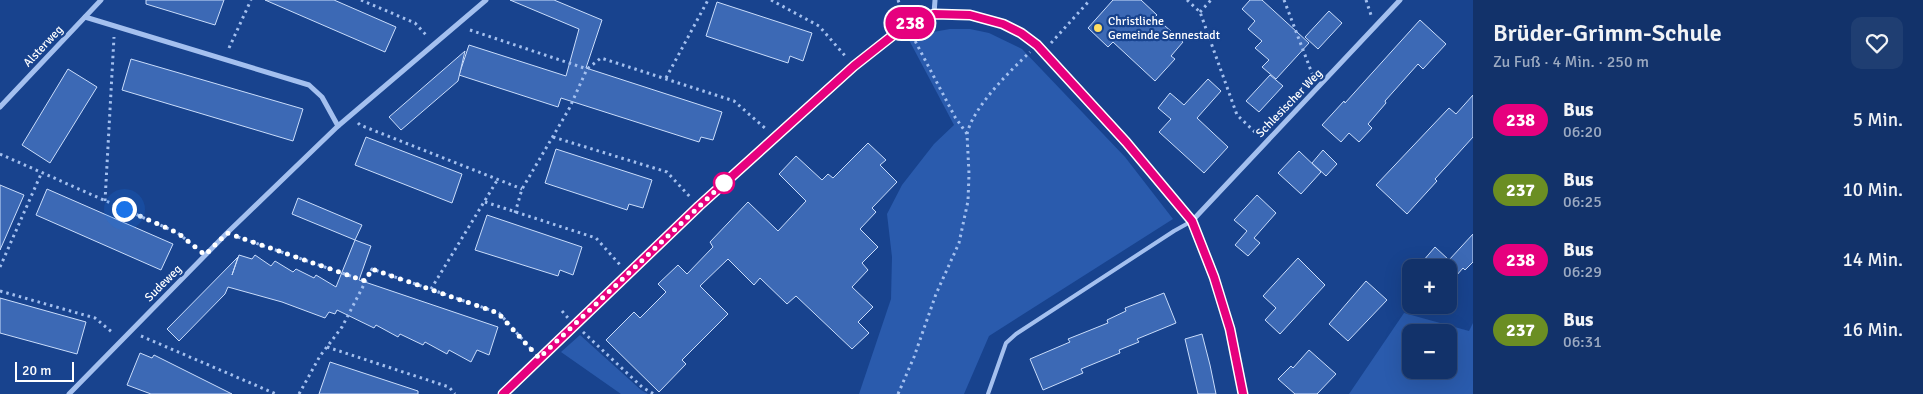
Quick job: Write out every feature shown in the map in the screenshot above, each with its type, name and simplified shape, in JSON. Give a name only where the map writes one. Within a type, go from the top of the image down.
[{"type":"street","name":"Alsterweg","points":[[0,107],[101,0]]},
{"type":"street","name":"Sudeweg","points":[[69,394],[227,233],[338,126],[486,0]]},
{"type":"street","points":[[934,14],[935,0]]},
{"type":"street","name":"Schlesischer Weg","points":[[1192,221],[1400,0]]},
{"type":"street","points":[[503,394],[699,206],[854,66],[906,25],[934,14],[970,15],[1003,24],[1021,33],[1044,50],[1126,142],[1192,221],[1214,277],[1230,329],[1243,394]]},
{"type":"street","points":[[85,17],[309,85],[322,97],[338,126]]},
{"type":"lane","points":[[988,394],[1006,343],[1016,334],[1192,221]]},
{"type":"path","points":[[223,60],[251,0]]},
{"type":"path","points":[[361,0],[415,23],[434,44]]},
{"type":"path","points":[[666,78],[708,0]]},
{"type":"path","points":[[771,0],[819,26],[854,66]]},
{"type":"path","points":[[1044,50],[1090,0]]},
{"type":"path","points":[[1186,0],[1200,12],[1236,115],[1266,142]]},
{"type":"path","points":[[1200,12],[1211,0]]},
{"type":"path","points":[[1284,0],[1317,88]]},
{"type":"path","points":[[460,22],[469,30],[587,69]]},
{"type":"path","points":[[906,25],[955,117],[967,134]]},
{"type":"path","points":[[105,201],[115,26]]},
{"type":"path","points":[[898,394],[914,357],[933,303],[959,243],[965,222],[968,201],[967,134],[969,125],[995,86],[1037,45]]},
{"type":"path","points":[[515,213],[522,189],[569,109],[587,69],[601,58],[734,101],[775,137]]},
{"type":"path","points":[[352,115],[360,125],[522,189]]},
{"type":"path","points":[[553,137],[667,172],[699,206]]},
{"type":"path","points":[[0,154],[41,174],[178,233],[205,255]]},
{"type":"path","points":[[0,267],[41,174]]},
{"type":"path","points":[[431,289],[498,179]]},
{"type":"path","points":[[485,202],[596,238],[628,273]]},
{"type":"path","points":[[227,233],[365,281]]},
{"type":"path","points":[[299,394],[327,347],[342,327],[372,269],[498,313],[539,358]]},
{"type":"path","points":[[0,291],[95,318],[113,333],[124,336],[144,336],[276,394]]},
{"type":"path","points":[[562,311],[642,387],[654,394]]},
{"type":"path","points":[[327,347],[449,387],[454,394]]},
{"type":"shaded area","points":[[950,29],[970,29],[989,33],[1022,49],[1125,157],[1173,219],[989,336],[964,394],[859,394],[891,299],[892,257],[887,214],[902,185],[934,144],[954,125],[909,40],[922,34]]},
{"type":"shaded area","points":[[1403,314],[1408,314],[1444,324],[1402,324],[1402,379],[1457,379],[1457,328],[1469,331],[1473,323],[1473,394],[1349,394]]},
{"type":"shaded area","points":[[580,335],[641,390],[648,394],[621,394],[561,352]]},
{"type":"building","points":[[146,0],[224,0],[215,25],[146,4]]},
{"type":"building","points":[[265,0],[334,0],[396,27],[385,52]]},
{"type":"building","points":[[510,0],[554,0],[602,20],[586,68],[722,112],[713,140],[701,137],[699,142],[561,98],[558,107],[459,75],[469,45],[566,76],[579,29]]},
{"type":"building","points":[[1113,0],[1141,0],[1157,15],[1155,17],[1183,42],[1171,56],[1175,59],[1155,81],[1113,42],[1108,47],[1088,28]]},
{"type":"building","points":[[1250,0],[1262,0],[1309,43],[1276,79],[1262,67],[1269,60],[1255,48],[1262,41],[1248,29],[1255,21],[1242,9]]},
{"type":"building","points":[[717,2],[812,33],[803,61],[790,56],[788,63],[706,36]]},
{"type":"building","points":[[1329,11],[1342,23],[1318,49],[1305,37]]},
{"type":"building","points":[[1420,20],[1446,44],[1423,69],[1418,64],[1385,101],[1386,103],[1368,124],[1372,128],[1359,142],[1349,133],[1341,142],[1322,125],[1344,101],[1345,103]]},
{"type":"building","points":[[465,51],[458,81],[401,130],[389,117]]},
{"type":"building","points":[[131,59],[303,109],[293,141],[122,90]]},
{"type":"building","points":[[68,69],[97,87],[50,163],[22,145]]},
{"type":"building","points":[[1270,75],[1283,86],[1259,112],[1246,101]]},
{"type":"building","points":[[1208,79],[1221,91],[1197,118],[1228,147],[1204,173],[1159,132],[1171,119],[1158,108],[1170,93],[1184,105]]},
{"type":"building","points":[[1473,95],[1473,137],[1435,179],[1437,181],[1407,214],[1376,185],[1449,108],[1456,114]]},
{"type":"building","points":[[366,137],[462,174],[452,203],[355,165]]},
{"type":"building","points":[[868,143],[886,160],[880,165],[897,182],[872,208],[876,212],[860,229],[878,247],[862,263],[868,270],[852,287],[873,307],[858,322],[869,333],[852,349],[796,296],[787,304],[760,278],[754,285],[728,259],[700,286],[728,314],[682,360],[686,364],[659,392],[606,340],[634,312],[640,318],[666,292],[658,284],[678,265],[687,274],[713,247],[710,242],[748,202],[778,231],[806,201],[779,174],[796,156],[822,180],[828,174],[833,178]]},
{"type":"building","points":[[556,149],[652,180],[643,208],[629,204],[627,210],[545,183]]},
{"type":"building","points":[[1323,150],[1337,164],[1326,176],[1312,163]]},
{"type":"building","points":[[1299,151],[1321,172],[1301,194],[1278,173]]},
{"type":"building","points":[[0,185],[24,195],[0,250]]},
{"type":"building","points":[[47,189],[173,244],[161,270],[36,215]]},
{"type":"building","points":[[1257,195],[1276,213],[1254,238],[1260,243],[1248,256],[1235,245],[1247,231],[1234,220]]},
{"type":"building","points":[[298,198],[362,225],[355,240],[292,214]]},
{"type":"building","points":[[487,215],[582,247],[573,275],[560,270],[558,276],[475,250]]},
{"type":"building","points":[[1473,234],[1473,262],[1465,270],[1463,268],[1457,275],[1457,259],[1450,259]]},
{"type":"building","points":[[355,240],[371,246],[359,280],[498,327],[489,355],[477,350],[471,362],[449,350],[447,354],[425,342],[423,345],[400,334],[398,337],[376,325],[374,328],[337,310],[335,314],[329,312],[325,318],[282,302],[228,287],[225,294],[179,341],[167,329],[238,257],[232,275],[239,255],[252,259],[255,255],[271,266],[275,261],[293,272],[296,269],[314,278],[316,275],[336,287]]},
{"type":"building","points":[[1435,247],[1448,259],[1425,259]]},
{"type":"building","points":[[1298,258],[1325,285],[1280,334],[1265,320],[1276,308],[1263,296]]},
{"type":"building","points":[[1366,281],[1387,300],[1348,341],[1329,324]]},
{"type":"building","points":[[1164,293],[1176,323],[1137,339],[1139,342],[1119,350],[1120,353],[1081,369],[1083,373],[1043,390],[1030,359],[1070,342],[1068,339],[1108,323],[1107,320],[1126,311],[1125,308]]},
{"type":"building","points":[[0,298],[86,322],[77,354],[0,333]]},
{"type":"building","points":[[1202,334],[1216,394],[1198,394],[1185,339]]},
{"type":"building","points":[[1309,350],[1336,374],[1317,394],[1295,394],[1278,379],[1291,366],[1293,368]]},
{"type":"building","points":[[140,353],[152,358],[154,355],[232,394],[151,394],[127,385]]},
{"type":"building","points":[[330,362],[418,391],[418,394],[319,394]]},
{"type":"bus line","name":"238","points":[[503,394],[699,206],[854,66],[906,25],[934,14],[970,15],[1003,24],[1021,33],[1044,50],[1126,142],[1192,221],[1214,277],[1230,329],[1243,394]]},
{"type":"place","name":"Christliche Gemeinde Sennestadt","points":[[1098,28]]},
{"type":"route","points":[[124,209],[178,233],[205,255],[227,233],[365,281],[372,269],[498,313],[539,358],[726,181],[724,183]]}]
